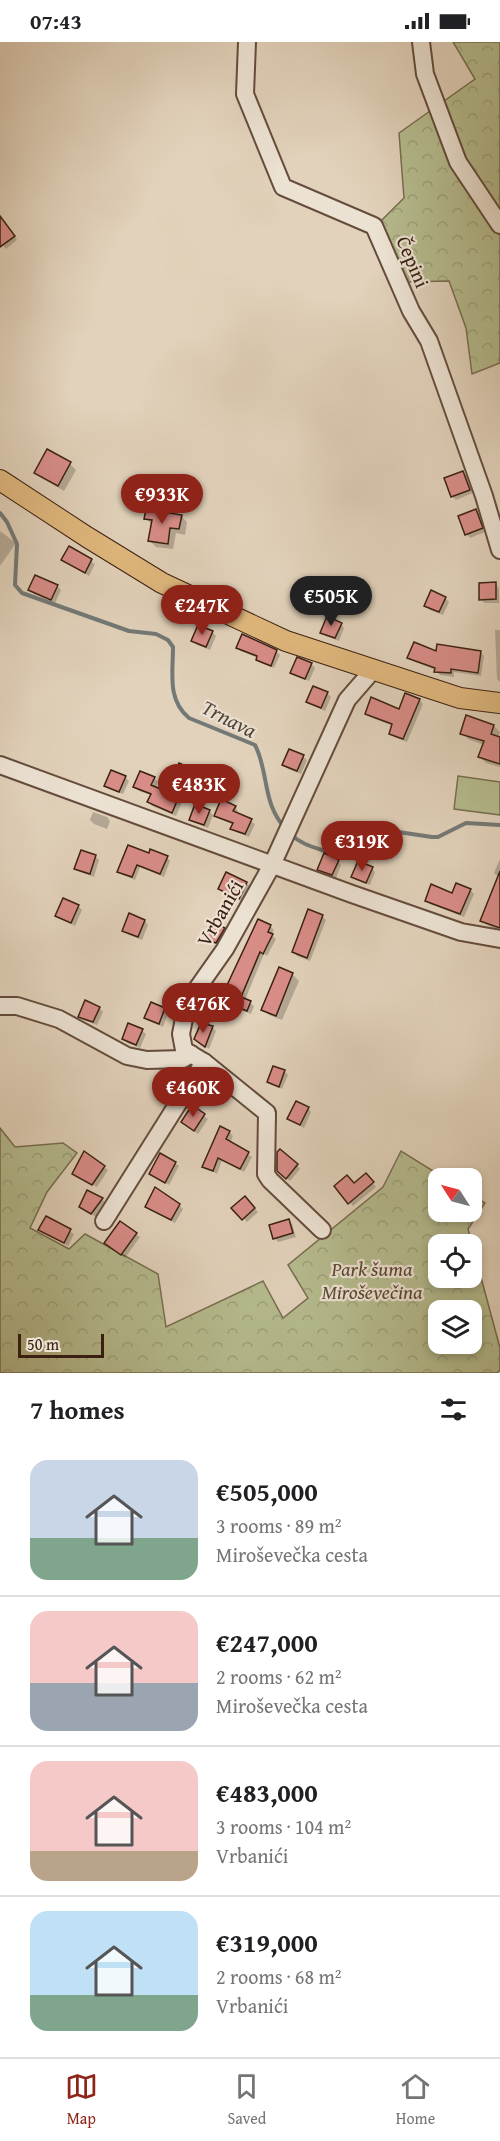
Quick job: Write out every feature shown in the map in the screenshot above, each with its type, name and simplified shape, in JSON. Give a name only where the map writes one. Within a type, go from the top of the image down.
[{"type":"main road","points":[[2,485],[162,583],[286,641],[460,698],[500,703]]},
{"type":"street","name":"Čepini","points":[[247,42],[244,94],[283,187],[374,226],[411,311],[429,341],[500,550]]},
{"type":"street","points":[[421,42],[425,74],[458,162],[500,225]]},
{"type":"street","name":"Vrbanići","points":[[198,1058],[184,1050],[181,1034],[188,1004],[225,949],[272,865],[347,700],[373,670]]},
{"type":"street","points":[[0,765],[461,932],[500,939]]},
{"type":"street","points":[[0,1006],[17,1006],[59,1019],[127,1056],[147,1060],[198,1058],[267,1113],[266,1174],[322,1230]]},
{"type":"street","points":[[104,1221],[198,1058]]},
{"type":"green space","points":[[453,42],[500,42],[500,363],[472,374],[466,328],[449,281],[403,282],[379,223],[404,198],[399,133],[475,79]]},
{"type":"green space","points":[[458,776],[500,782],[500,815],[454,809]]},
{"type":"green space","name":"Park šuma Miroševečina","points":[[0,1128],[15,1147],[63,1143],[77,1153],[47,1192],[30,1228],[69,1249],[85,1234],[158,1274],[166,1327],[263,1281],[283,1318],[308,1298],[288,1265],[383,1187],[401,1151],[428,1168],[428,1222],[473,1222],[468,1229],[469,1234],[428,1234],[428,1288],[482,1288],[482,1281],[500,1348],[500,1370],[497,1373],[0,1373]]},
{"type":"building","points":[[0,216],[15,236],[0,247]]},
{"type":"building","points":[[47,449],[71,462],[58,486],[34,473]]},
{"type":"building","points":[[463,471],[470,490],[451,497],[444,478]]},
{"type":"building","points":[[146,509],[182,515],[179,529],[170,528],[168,544],[148,541],[152,520],[144,519]]},
{"type":"building","points":[[476,509],[483,528],[465,535],[458,516]]},
{"type":"building","points":[[69,546],[92,559],[85,573],[61,560]]},
{"type":"building","points":[[35,575],[58,585],[51,600],[28,590]]},
{"type":"building","points":[[496,582],[496,599],[479,600],[479,583]]},
{"type":"building","points":[[431,590],[446,597],[439,612],[424,606]]},
{"type":"building","points":[[327,616],[342,623],[335,638],[320,633]]},
{"type":"building","points":[[198,625],[213,631],[206,647],[191,641]]},
{"type":"building","points":[[242,634],[277,650],[271,666],[256,660],[257,656],[236,648]]},
{"type":"building","points":[[414,642],[436,651],[437,644],[481,651],[478,673],[451,669],[451,673],[434,672],[435,668],[407,658]]},
{"type":"building","points":[[297,657],[312,663],[305,679],[290,673]]},
{"type":"building","points":[[313,686],[328,692],[321,708],[306,702]]},
{"type":"building","points":[[405,693],[420,699],[403,739],[389,734],[392,724],[365,714],[371,697],[399,709]]},
{"type":"building","points":[[466,715],[494,725],[491,734],[500,737],[500,764],[478,757],[484,741],[460,734]]},
{"type":"building","points":[[289,749],[304,755],[297,771],[282,765]]},
{"type":"building","points":[[179,763],[194,770],[187,785],[184,784],[172,813],[147,802],[151,794],[133,787],[140,771],[155,777],[151,785],[168,792]]},
{"type":"building","points":[[111,770],[126,776],[119,792],[104,786]]},
{"type":"building","points":[[221,799],[236,806],[233,811],[252,819],[245,834],[230,829],[233,823],[214,816]]},
{"type":"building","points":[[195,804],[210,810],[204,825],[189,820]]},
{"type":"building","points":[[380,834],[395,840],[388,856],[374,850]]},
{"type":"building","points":[[128,845],[149,853],[150,849],[168,856],[160,874],[137,865],[132,877],[117,872]]},
{"type":"building","points":[[81,850],[96,855],[90,874],[74,869]]},
{"type":"building","points":[[324,853],[339,860],[332,875],[317,870]]},
{"type":"building","points":[[358,861],[373,867],[366,883],[351,877]]},
{"type":"building","points":[[500,871],[500,928],[480,921]]},
{"type":"building","points":[[226,872],[247,882],[239,899],[218,889]]},
{"type":"building","points":[[456,883],[471,889],[460,914],[425,901],[431,884],[452,893]]},
{"type":"building","points":[[63,898],[79,905],[71,923],[55,916]]},
{"type":"building","points":[[308,909],[323,915],[307,958],[292,952]]},
{"type":"building","points":[[129,913],[145,920],[138,937],[122,931]]},
{"type":"building","points":[[258,919],[271,925],[268,932],[273,934],[263,954],[260,952],[241,997],[251,1001],[247,1011],[220,1000]]},
{"type":"building","points":[[212,922],[225,928],[216,943],[205,939]]},
{"type":"building","points":[[279,967],[293,973],[276,1016],[261,1010]]},
{"type":"building","points":[[85,1000],[100,1007],[93,1022],[78,1017]]},
{"type":"building","points":[[151,1002],[165,1008],[159,1024],[144,1018]]},
{"type":"building","points":[[128,1023],[143,1029],[136,1045],[122,1039]]},
{"type":"building","points":[[201,1023],[213,1026],[205,1047],[194,1039]]},
{"type":"building","points":[[273,1066],[285,1070],[279,1087],[267,1082]]},
{"type":"building","points":[[296,1101],[309,1107],[300,1125],[287,1119]]},
{"type":"building","points":[[192,1105],[205,1114],[194,1131],[181,1122]]},
{"type":"building","points":[[220,1126],[230,1131],[226,1139],[249,1152],[240,1169],[218,1158],[213,1171],[202,1167]]},
{"type":"building","points":[[280,1149],[298,1164],[286,1179],[277,1171],[277,1152]]},
{"type":"building","points":[[84,1151],[105,1166],[92,1185],[72,1174]]},
{"type":"building","points":[[160,1153],[176,1162],[165,1183],[149,1174]]},
{"type":"building","points":[[366,1173],[374,1182],[348,1204],[334,1186],[347,1175],[354,1183]]},
{"type":"building","points":[[155,1187],[180,1204],[171,1220],[145,1207]]},
{"type":"building","points":[[87,1190],[103,1198],[91,1214],[79,1207]]},
{"type":"building","points":[[245,1196],[255,1208],[242,1220],[231,1208]]},
{"type":"building","points":[[46,1216],[71,1229],[64,1243],[38,1230]]},
{"type":"building","points":[[289,1219],[293,1233],[273,1239],[269,1225]]},
{"type":"building","points":[[120,1221],[137,1233],[121,1255],[104,1243]]},
{"type":"waterway","name":"Trnava","points":[[0,513],[7,522],[17,544],[15,585],[22,593],[129,631],[156,634],[168,640],[173,647],[172,676],[177,703],[189,718],[255,745],[269,798],[285,828]]},
{"type":"waterway","name":"Trnava","points":[[292,835],[323,850],[357,855],[378,829],[438,837],[466,823],[500,825]]}]
